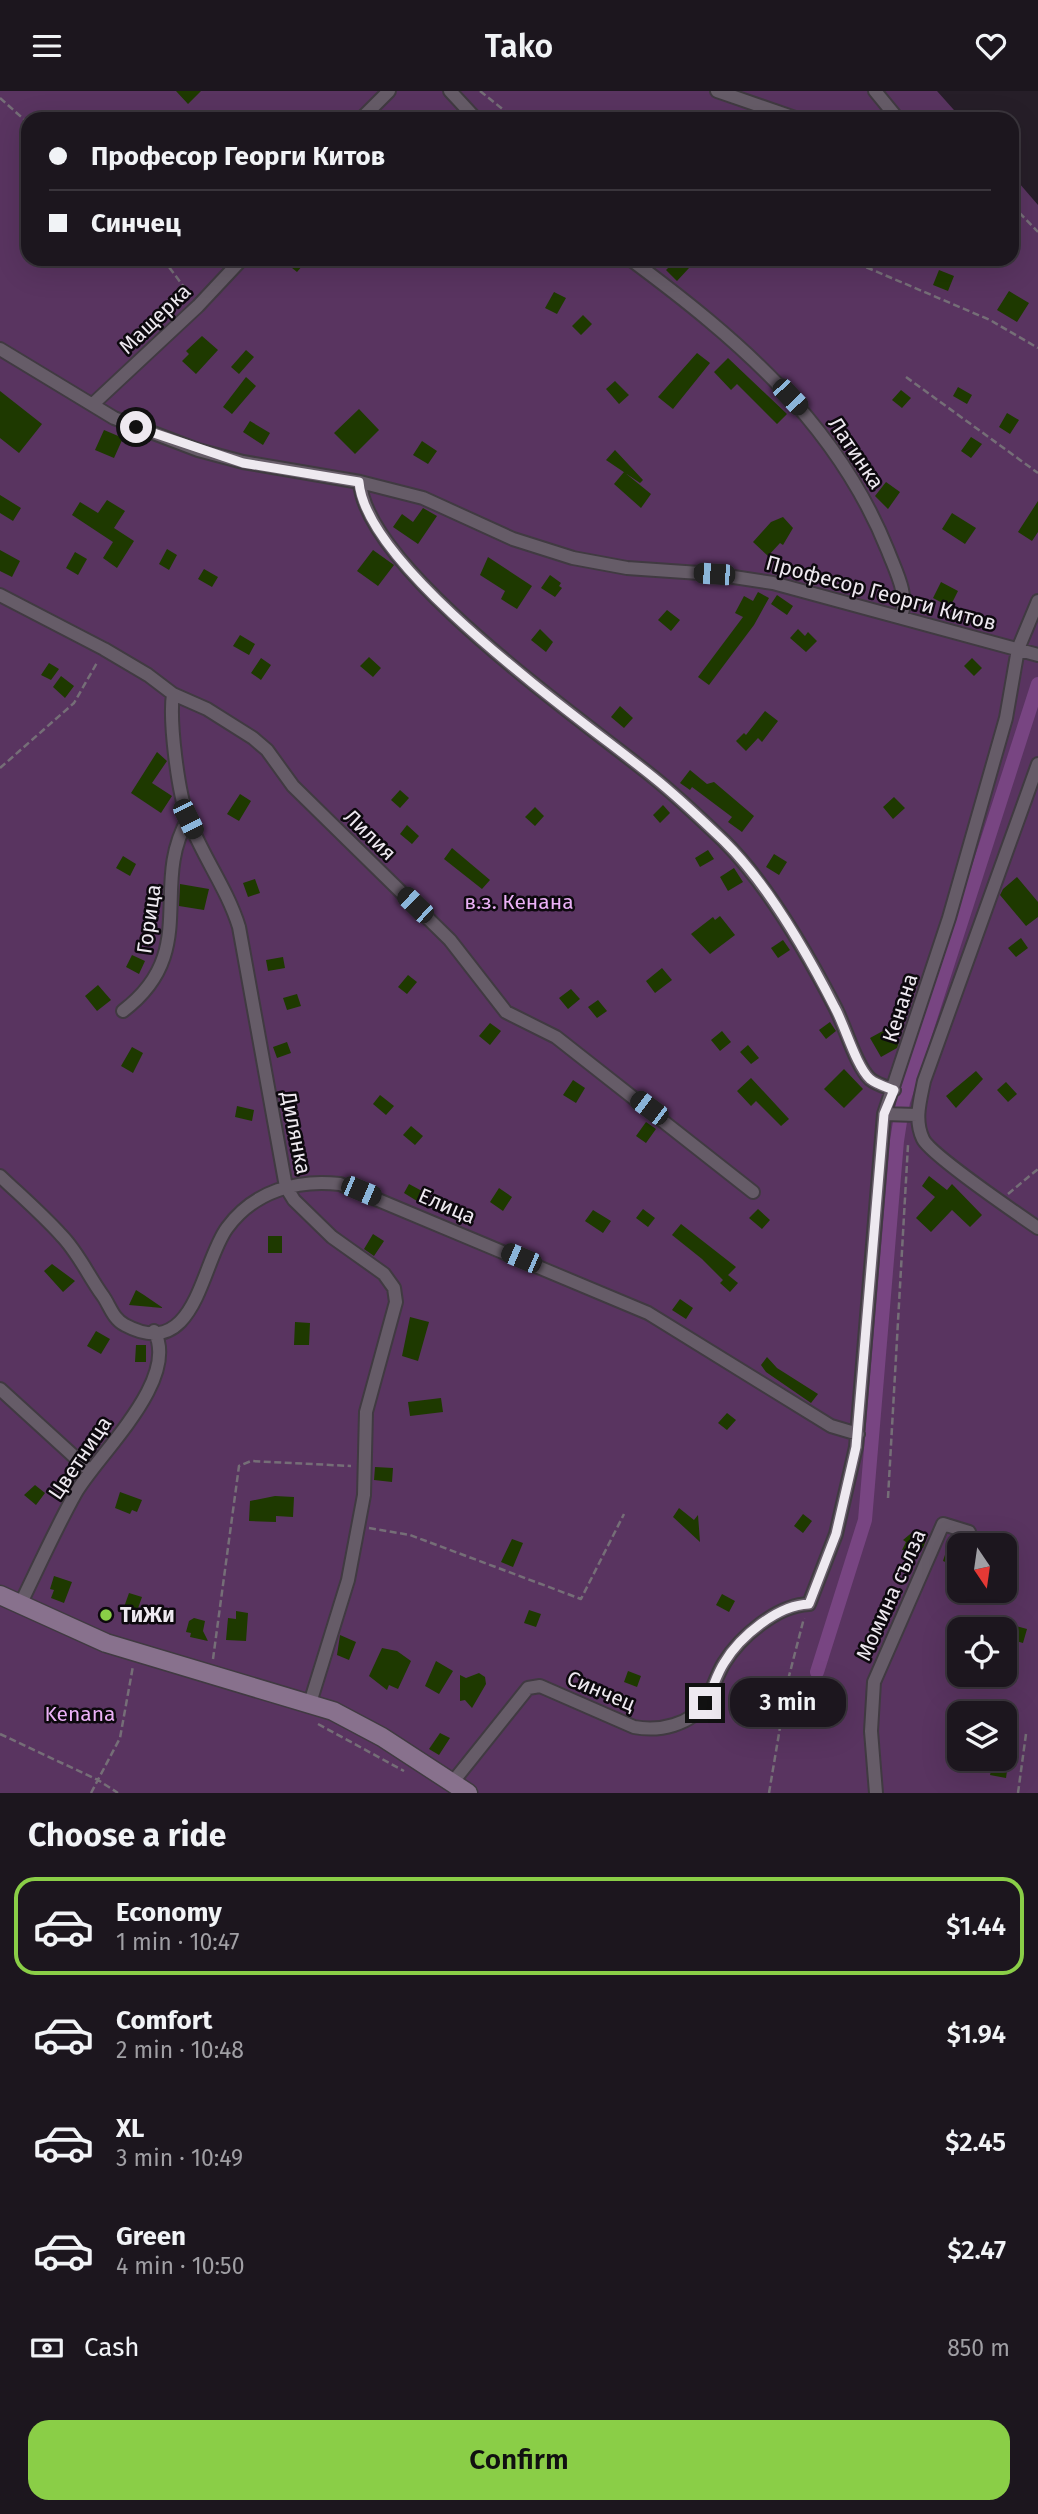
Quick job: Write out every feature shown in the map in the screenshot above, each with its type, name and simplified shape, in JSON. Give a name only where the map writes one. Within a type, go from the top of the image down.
[{"type":"main road","points":[[0,1595],[136,1653],[310,1703],[366,1728],[468,1793]]},
{"type":"street","points":[[368,112],[389,91]]},
{"type":"street","points":[[450,91],[470,112]]},
{"type":"street","points":[[717,91],[778,112]]},
{"type":"street","points":[[875,91],[892,112]]},
{"type":"street","name":"Мащерка","points":[[93,404],[198,306],[235,266]]},
{"type":"street","name":"Латинка","points":[[638,266],[719,327],[803,412],[841,460],[855,481],[886,548],[906,604],[901,617]]},
{"type":"street","name":"Професор Георги Китов","points":[[0,349],[114,418],[198,450],[243,463],[359,482],[423,498],[513,539],[573,558],[627,568],[714,574],[773,583],[1038,655]]},
{"type":"street","points":[[359,482],[361,498],[379,534],[500,658],[654,778],[739,856],[788,927],[834,1005],[863,1069],[870,1079],[894,1090]]},
{"type":"street","name":"Лилия","points":[[0,595],[104,649],[148,675],[173,694],[217,715],[267,750],[293,786],[450,940],[506,1012],[556,1037],[754,1192]]},
{"type":"street","name":"Кенана","points":[[809,1604],[844,1508],[858,1434],[884,1114],[949,918],[995,758],[1014,684],[1019,649],[1038,601]]},
{"type":"street","name":"Дилянка","points":[[173,694],[171,717],[188,819],[229,895],[239,927],[286,1187],[299,1206],[339,1243],[384,1274],[394,1288],[394,1316],[366,1412],[365,1467],[359,1526],[341,1611],[310,1703]]},
{"type":"street","points":[[1038,764],[924,1081],[918,1115],[924,1141],[999,1201],[1038,1228]]},
{"type":"street","name":"Горица","points":[[123,1011],[150,985],[167,952],[177,851],[188,819]]},
{"type":"street","points":[[884,1114],[918,1115]]},
{"type":"street","points":[[0,1176],[62,1236],[119,1321],[137,1330],[154,1331]]},
{"type":"street","name":"Елица","points":[[154,1331],[175,1325],[192,1309],[215,1248],[234,1220],[261,1197],[286,1187],[316,1182],[350,1187],[638,1308],[831,1426],[858,1434]]},
{"type":"street","name":"Цветница","points":[[20,1605],[70,1503],[148,1392],[157,1359],[157,1337],[154,1331]]},
{"type":"street","points":[[0,1389],[90,1471]]},
{"type":"street","name":"Момина сълза","points":[[876,1793],[871,1731],[874,1682],[943,1524],[969,1532]]},
{"type":"street","name":"Синчец","points":[[452,1783],[528,1688],[540,1686],[634,1727],[678,1724],[696,1714],[705,1703],[725,1660],[740,1643],[783,1609],[809,1604]]},
{"type":"path","points":[[480,91],[506,112]]},
{"type":"path","points":[[0,98],[21,117]]},
{"type":"path","points":[[1019,212],[1038,232]]},
{"type":"path","points":[[168,266],[198,306]]},
{"type":"path","points":[[863,266],[990,320],[1038,348]]},
{"type":"path","points":[[906,377],[1038,473]]},
{"type":"path","points":[[0,768],[74,703],[104,649]]},
{"type":"path","points":[[888,1498],[908,1145],[924,1141]]},
{"type":"path","points":[[999,1201],[1038,1169]]},
{"type":"path","points":[[211,1676],[239,1466],[251,1461],[365,1467]]},
{"type":"path","points":[[359,1526],[410,1535],[581,1598],[624,1514]]},
{"type":"path","points":[[769,1793],[793,1658],[809,1604]]},
{"type":"path","points":[[91,1793],[120,1738],[136,1653]]},
{"type":"path","points":[[0,1734],[98,1780],[118,1793]]},
{"type":"path","points":[[1018,1793],[1026,1734]]},
{"type":"green space","name":"в.з. Кенана","points":[[0,91],[937,91],[956,112],[21,112],[21,266],[1019,266],[1019,183],[1038,205],[1038,1793],[0,1793]]},
{"type":"building","points":[[176,91],[201,91],[188,104]]},
{"type":"building","points":[[290,266],[302,266],[297,272]]},
{"type":"building","points":[[670,266],[689,268],[677,281],[666,270]]},
{"type":"building","points":[[939,270],[954,276],[948,291],[933,285]]},
{"type":"building","points":[[1009,291],[1029,303],[1017,322],[997,310]]},
{"type":"building","points":[[554,292],[566,298],[557,314],[545,308]]},
{"type":"building","points":[[583,315],[592,324],[581,335],[572,326]]},
{"type":"building","points":[[202,336],[218,350],[196,374],[182,361],[189,354],[186,351]]},
{"type":"building","points":[[246,350],[254,357],[239,374],[231,367]]},
{"type":"building","points":[[697,353],[710,363],[673,409],[658,397]]},
{"type":"building","points":[[728,358],[787,414],[777,424],[737,384],[731,390],[714,372]]},
{"type":"building","points":[[246,377],[256,386],[232,414],[223,407]]},
{"type":"building","points":[[615,381],[629,395],[619,404],[606,389]]},
{"type":"building","points":[[958,387],[972,395],[967,404],[953,396]]},
{"type":"building","points":[[901,390],[911,398],[902,408],[892,400]]},
{"type":"building","points":[[0,391],[42,424],[19,453],[0,438]]},
{"type":"building","points":[[359,409],[379,430],[355,454],[334,433]]},
{"type":"building","points":[[1007,413],[1019,420],[1010,434],[999,427]]},
{"type":"building","points":[[250,421],[270,433],[263,445],[243,432]]},
{"type":"building","points":[[104,430],[123,438],[114,458],[95,450]]},
{"type":"building","points":[[971,437],[982,444],[971,458],[961,451]]},
{"type":"building","points":[[422,441],[437,451],[428,464],[413,455]]},
{"type":"building","points":[[615,450],[643,480],[640,483],[606,460]]},
{"type":"building","points":[[624,472],[651,494],[641,508],[614,484]]},
{"type":"building","points":[[886,482],[900,492],[888,509],[875,496]]},
{"type":"building","points":[[0,495],[21,508],[13,521],[0,513]]},
{"type":"building","points":[[107,500],[125,511],[114,528],[134,541],[117,568],[103,558],[113,542],[72,515],[80,502],[98,513]]},
{"type":"building","points":[[1038,501],[1038,532],[1032,541],[1018,532]]},
{"type":"building","points":[[423,508],[437,516],[418,544],[393,527],[402,514],[413,522]]},
{"type":"building","points":[[952,513],[976,528],[965,544],[942,529]]},
{"type":"building","points":[[783,517],[793,528],[783,545],[780,543],[768,556],[753,542],[771,522]]},
{"type":"building","points":[[167,549],[177,555],[169,570],[159,564]]},
{"type":"building","points":[[0,550],[20,561],[12,577],[0,571]]},
{"type":"building","points":[[373,550],[394,565],[378,586],[357,571]]},
{"type":"building","points":[[75,552],[87,559],[78,575],[66,568]]},
{"type":"building","points":[[488,557],[532,586],[517,609],[501,599],[505,591],[480,575]]},
{"type":"building","points":[[204,569],[218,577],[212,587],[198,579]]},
{"type":"building","points":[[550,575],[561,583],[559,586],[562,588],[555,597],[541,588]]},
{"type":"building","points":[[941,582],[958,591],[950,607],[933,598]]},
{"type":"building","points":[[758,592],[769,598],[754,625],[709,685],[698,677],[743,617],[735,613],[744,596],[753,601]]},
{"type":"building","points":[[777,595],[793,606],[787,615],[771,604]]},
{"type":"building","points":[[667,610],[680,620],[671,631],[658,620]]},
{"type":"building","points":[[540,629],[553,642],[546,652],[531,640]]},
{"type":"building","points":[[798,629],[805,636],[808,632],[817,641],[806,652],[790,638]]},
{"type":"building","points":[[240,635],[255,644],[249,655],[233,646]]},
{"type":"building","points":[[369,657],[381,668],[373,677],[360,666]]},
{"type":"building","points":[[261,658],[271,665],[261,680],[251,673]]},
{"type":"building","points":[[972,658],[982,668],[974,676],[964,666]]},
{"type":"building","points":[[49,663],[59,669],[51,680],[41,675]]},
{"type":"building","points":[[61,676],[74,686],[65,698],[53,687]]},
{"type":"building","points":[[620,706],[633,718],[624,728],[611,717]]},
{"type":"building","points":[[765,711],[778,721],[762,742],[758,738],[746,751],[736,741],[744,733],[746,735]]},
{"type":"building","points":[[157,752],[167,761],[152,783],[172,796],[161,813],[131,793]]},
{"type":"building","points":[[690,770],[707,784],[714,782],[754,816],[742,832],[728,822],[732,817],[692,787],[690,790],[680,783]]},
{"type":"building","points":[[400,790],[409,798],[400,808],[391,800]]},
{"type":"building","points":[[240,794],[251,801],[239,821],[227,814]]},
{"type":"building","points":[[894,797],[905,808],[893,819],[883,807]]},
{"type":"building","points":[[663,805],[670,813],[660,823],[653,815]]},
{"type":"building","points":[[535,807],[544,816],[535,826],[525,817]]},
{"type":"building","points":[[407,825],[419,836],[412,844],[400,834]]},
{"type":"building","points":[[452,848],[490,880],[482,889],[444,859]]},
{"type":"building","points":[[708,850],[714,859],[700,867],[695,858]]},
{"type":"building","points":[[774,854],[787,862],[779,875],[766,867]]},
{"type":"building","points":[[123,856],[136,864],[130,876],[116,868]]},
{"type":"building","points":[[734,868],[743,882],[728,891],[720,877]]},
{"type":"building","points":[[1017,877],[1038,902],[1038,917],[1026,926],[1000,895]]},
{"type":"building","points":[[255,879],[260,893],[248,897],[243,883]]},
{"type":"building","points":[[180,884],[209,889],[204,910],[179,906]]},
{"type":"building","points":[[720,916],[735,935],[710,954],[691,934],[713,917],[715,920]]},
{"type":"building","points":[[1021,938],[1028,948],[1016,957],[1008,948]]},
{"type":"building","points":[[783,940],[790,950],[778,958],[771,948]]},
{"type":"building","points":[[132,955],[145,961],[139,974],[126,967]]},
{"type":"building","points":[[283,957],[285,968],[268,971],[266,960]]},
{"type":"building","points":[[662,968],[672,980],[655,993],[646,981]]},
{"type":"building","points":[[408,975],[417,982],[407,994],[398,987]]},
{"type":"building","points":[[98,985],[111,1000],[97,1011],[85,996]]},
{"type":"building","points":[[571,989],[580,999],[568,1009],[559,998]]},
{"type":"building","points":[[297,994],[301,1006],[287,1010],[283,998]]},
{"type":"building","points":[[598,1000],[607,1011],[597,1018],[588,1007]]},
{"type":"building","points":[[830,1022],[836,1031],[826,1039],[819,1030]]},
{"type":"building","points":[[490,1023],[501,1031],[490,1045],[479,1036]]},
{"type":"building","points":[[890,1027],[899,1042],[897,1048],[881,1057],[870,1038]]},
{"type":"building","points":[[722,1031],[731,1042],[720,1051],[711,1040]]},
{"type":"building","points":[[287,1042],[291,1053],[277,1058],[273,1047]]},
{"type":"building","points":[[748,1045],[759,1058],[751,1064],[740,1052]]},
{"type":"building","points":[[132,1047],[143,1053],[133,1073],[121,1066]]},
{"type":"building","points":[[844,1069],[863,1089],[844,1108],[824,1089]]},
{"type":"building","points":[[976,1071],[983,1079],[956,1108],[946,1096]]},
{"type":"building","points":[[751,1078],[789,1119],[781,1126],[756,1101],[751,1106],[737,1091]]},
{"type":"building","points":[[573,1080],[585,1088],[576,1103],[563,1095]]},
{"type":"building","points":[[1006,1082],[1017,1094],[1008,1102],[997,1090]]},
{"type":"building","points":[[380,1095],[394,1106],[386,1115],[373,1104]]},
{"type":"building","points":[[237,1106],[254,1110],[252,1121],[235,1117]]},
{"type":"building","points":[[646,1122],[656,1129],[646,1143],[636,1136]]},
{"type":"building","points":[[411,1126],[423,1136],[415,1145],[403,1135]]},
{"type":"building","points":[[929,1176],[947,1190],[952,1184],[982,1215],[970,1227],[952,1210],[931,1232],[916,1218],[935,1197],[922,1186]]},
{"type":"building","points":[[409,1184],[422,1191],[417,1201],[404,1193]]},
{"type":"building","points":[[499,1188],[512,1197],[503,1211],[490,1202]]},
{"type":"building","points":[[643,1209],[655,1218],[648,1227],[636,1218]]},
{"type":"building","points":[[758,1209],[770,1220],[762,1229],[749,1218]]},
{"type":"building","points":[[593,1210],[611,1221],[603,1233],[585,1221]]},
{"type":"building","points":[[681,1224],[736,1267],[728,1275],[738,1283],[730,1292],[720,1283],[723,1280],[702,1259],[672,1235]]},
{"type":"building","points":[[373,1234],[384,1241],[374,1256],[364,1249]]},
{"type":"building","points":[[268,1236],[282,1236],[282,1253],[268,1253]]},
{"type":"building","points":[[52,1264],[75,1281],[63,1292],[44,1271]]},
{"type":"building","points":[[136,1290],[144,1295],[163,1308],[129,1305]]},
{"type":"building","points":[[680,1299],[693,1308],[686,1319],[672,1310]]},
{"type":"building","points":[[410,1317],[429,1322],[418,1361],[402,1356]]},
{"type":"building","points":[[295,1322],[310,1323],[309,1345],[294,1345]]},
{"type":"building","points":[[96,1331],[110,1339],[101,1354],[87,1346]]},
{"type":"building","points":[[136,1345],[146,1345],[146,1362],[135,1362]]},
{"type":"building","points":[[767,1357],[777,1368],[818,1394],[811,1403],[766,1372],[761,1365]]},
{"type":"building","points":[[441,1398],[443,1412],[410,1416],[408,1402]]},
{"type":"building","points":[[727,1413],[736,1420],[727,1430],[718,1423]]},
{"type":"building","points":[[375,1467],[393,1468],[392,1482],[374,1480]]},
{"type":"building","points":[[35,1485],[45,1493],[36,1505],[24,1495]]},
{"type":"building","points":[[120,1492],[142,1500],[137,1512],[132,1510],[130,1514],[115,1508]]},
{"type":"building","points":[[275,1496],[294,1497],[293,1517],[276,1516],[276,1522],[249,1521],[250,1501]]},
{"type":"building","points":[[679,1508],[694,1520],[698,1515],[700,1542],[673,1517]]},
{"type":"building","points":[[803,1514],[812,1521],[803,1533],[794,1526]]},
{"type":"building","points":[[915,1530],[928,1535],[923,1548],[902,1550],[906,1542],[903,1540]]},
{"type":"building","points":[[512,1539],[523,1543],[513,1567],[501,1562]]},
{"type":"building","points":[[54,1576],[72,1582],[64,1603],[51,1598],[54,1590],[50,1589]]},
{"type":"building","points":[[129,1593],[142,1597],[136,1614],[123,1610]]},
{"type":"building","points":[[722,1594],[735,1601],[729,1612],[716,1605]]},
{"type":"building","points":[[529,1610],[541,1614],[536,1627],[524,1623]]},
{"type":"building","points":[[236,1611],[248,1613],[246,1641],[226,1640],[228,1618],[236,1619]]},
{"type":"building","points":[[194,1618],[205,1621],[203,1631],[208,1641],[190,1637],[191,1633],[186,1632],[189,1621]]},
{"type":"building","points":[[1017,1626],[1027,1629],[1023,1643],[1017,1641]]},
{"type":"building","points":[[340,1635],[356,1642],[349,1660],[337,1655]]},
{"type":"building","points":[[382,1648],[397,1651],[411,1661],[398,1689],[389,1685],[387,1690],[369,1676]]},
{"type":"building","points":[[436,1661],[453,1671],[439,1694],[425,1686]]},
{"type":"building","points":[[628,1671],[641,1676],[637,1687],[624,1682]]},
{"type":"building","points":[[479,1673],[485,1677],[486,1684],[472,1708],[465,1700],[460,1701],[460,1675],[466,1678]]},
{"type":"building","points":[[440,1733],[450,1738],[439,1755],[429,1749]]},
{"type":"building","points":[[991,1771],[1007,1771],[1006,1778],[990,1775]]},
{"type":"waterway","points":[[817,1672],[865,1520],[897,1141],[903,1102],[1038,684]]},
{"type":"place","name":"ТиЖи","points":[[106,1615]]},
{"type":"route","points":[[136,427],[243,463],[359,482],[361,498],[369,517],[388,547],[451,610],[500,658],[654,778],[701,818],[739,856],[788,927],[834,1005],[863,1069],[870,1079],[894,1090],[884,1114],[856,1447],[849,1490],[836,1534],[809,1604],[783,1609],[740,1643],[725,1660],[705,1703]]},
{"type":"park label","name":"Kenana","points":[[80,1714]]}]
